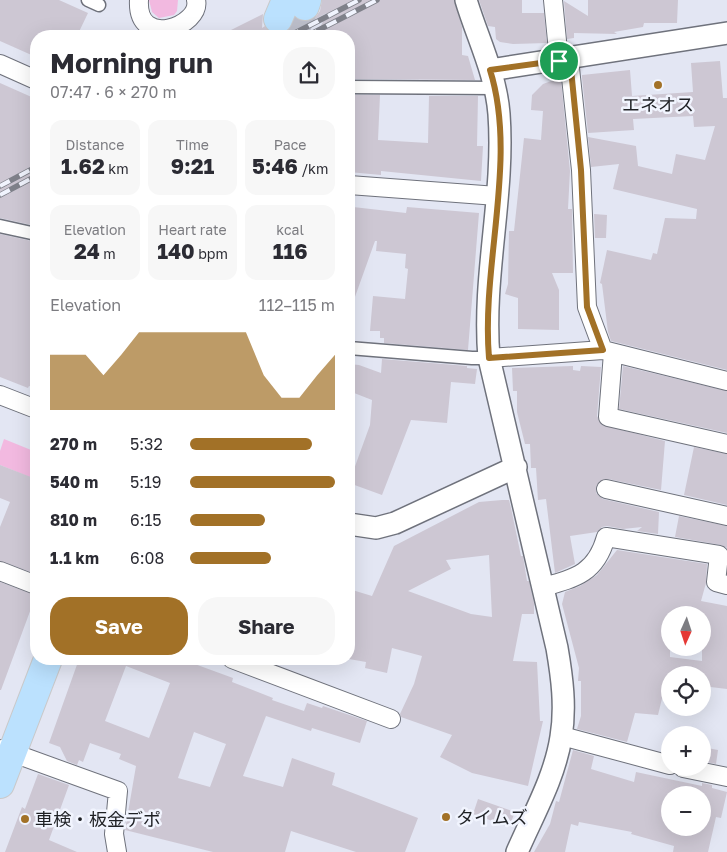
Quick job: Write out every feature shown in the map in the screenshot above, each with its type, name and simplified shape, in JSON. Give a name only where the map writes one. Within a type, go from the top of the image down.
[{"type":"main road","points":[[0,784],[6,750],[45,665]]},
{"type":"street","points":[[138,0],[138,10],[143,20],[155,30]]},
{"type":"street","points":[[168,30],[192,17],[196,11],[196,0]]},
{"type":"street","points":[[466,0],[493,79],[500,147],[487,313],[489,358],[557,648],[564,692],[562,736],[553,770],[517,852]]},
{"type":"street","points":[[553,0],[581,170],[587,307],[608,352],[608,417],[727,444]]},
{"type":"street","points":[[355,87],[493,79],[564,60],[727,33]]},
{"type":"street","points":[[0,64],[30,77]]},
{"type":"street","points":[[355,186],[497,196]]},
{"type":"street","points":[[0,226],[30,233]]},
{"type":"street","points":[[355,348],[472,358],[608,352],[727,381]]},
{"type":"street","points":[[0,395],[30,406]]},
{"type":"street","points":[[355,525],[376,528],[395,523],[516,467]]},
{"type":"street","points":[[606,489],[727,516]]},
{"type":"street","points":[[543,587],[578,577],[601,554],[606,537],[719,555],[716,582],[727,585]]},
{"type":"street","points":[[0,571],[30,583]]},
{"type":"street","points":[[248,665],[391,719]]},
{"type":"street","points":[[562,736],[661,763]]},
{"type":"street","points":[[6,750],[118,791],[114,834],[116,852]]},
{"type":"street","points":[[711,773],[727,776]]},
{"type":"shaded area","points":[[149,0],[178,0],[177,11],[174,15],[159,18],[152,12]]},
{"type":"shaded area","points":[[4,439],[30,450],[30,477],[0,465],[0,451]]},
{"type":"building","points":[[0,0],[59,0],[88,13],[80,30],[30,30],[30,54],[0,41]]},
{"type":"building","points":[[322,0],[454,0],[462,27],[462,55],[468,56],[475,80],[355,79],[355,30],[319,30],[327,13],[294,30],[289,30],[295,18],[308,21],[315,18],[320,11]]},
{"type":"building","points":[[479,0],[522,0],[522,13],[544,13],[547,43],[513,44],[500,42],[496,39],[495,27],[488,26]]},
{"type":"building","points":[[588,0],[678,0],[677,23],[644,23],[643,27],[614,32],[617,34],[574,33],[574,38],[567,39],[564,1],[588,16]]},
{"type":"building","points":[[263,14],[262,28],[265,26],[269,30],[231,30]]},
{"type":"building","points":[[720,61],[723,98],[727,98],[727,370],[611,341],[608,332],[602,284],[600,283],[607,250],[651,260],[653,253],[657,254],[665,218],[696,219],[697,209],[613,189],[619,164],[591,167],[588,137],[636,146],[638,166],[672,174],[676,154],[705,160],[715,126],[694,127],[693,116],[633,119],[634,130],[588,133],[582,78],[582,75],[630,70],[632,96],[693,92],[691,63]]},
{"type":"building","points":[[554,80],[561,80],[570,171],[568,209],[572,209],[573,273],[552,273],[559,290],[559,330],[518,329],[518,298],[505,294],[508,284],[509,231],[514,231],[524,138],[541,140],[543,111],[531,110],[532,95],[543,84]]},
{"type":"building","points":[[0,83],[30,96],[30,225],[0,218]]},
{"type":"building","points":[[355,95],[380,95],[378,140],[428,143],[429,96],[478,96],[477,146],[483,146],[481,181],[381,171],[381,175],[355,173]]},
{"type":"building","points":[[355,207],[406,213],[407,207],[479,213],[468,350],[384,343],[384,338],[380,338],[380,331],[370,331],[373,296],[405,299],[408,269],[405,268],[406,254],[376,251],[377,241],[375,241],[355,297]]},
{"type":"building","points":[[594,214],[607,215],[606,238],[595,238]]},
{"type":"building","points":[[0,234],[30,241],[30,386],[28,388],[0,377]]},
{"type":"building","points":[[382,359],[467,366],[467,368],[477,369],[475,384],[451,382],[447,423],[411,420],[382,495],[355,485],[355,466],[370,425],[372,400],[355,393],[355,365],[381,373]]},
{"type":"building","points":[[573,366],[573,370],[580,371],[581,366],[601,367],[597,416],[602,425],[665,441],[661,490],[608,479],[599,482],[596,487],[596,493],[603,499],[659,512],[658,534],[637,531],[642,527],[623,529],[607,526],[602,527],[597,532],[570,536],[575,564],[555,573],[546,499],[538,500],[536,468],[531,468],[530,444],[525,444],[517,412],[517,391],[513,391],[512,368]]},
{"type":"building","points":[[623,366],[727,391],[727,433],[619,409]]},
{"type":"building","points":[[694,447],[727,454],[727,505],[684,495]]},
{"type":"building","points":[[0,465],[30,477],[30,572],[0,561],[0,527],[10,502],[0,498]]},
{"type":"building","points":[[509,500],[521,556],[523,556],[527,581],[529,581],[534,603],[534,614],[522,614],[513,661],[537,662],[540,721],[543,721],[528,786],[472,773],[440,757],[452,735],[401,717],[400,714],[414,684],[422,656],[392,648],[387,673],[365,668],[366,662],[355,660],[355,591],[372,596],[394,546],[479,502]],"holes":[[[489,555],[492,617],[471,614],[408,591],[451,569],[446,560]]]},
{"type":"building","points":[[679,516],[727,526],[727,548],[721,545],[675,537]]},
{"type":"building","points":[[617,550],[707,564],[706,583],[701,601],[727,606],[727,689],[711,687],[711,666],[661,666],[661,703],[658,715],[635,713],[627,742],[577,729],[581,716],[581,681],[578,681],[579,668],[562,604],[565,592],[580,586],[597,575]]},
{"type":"building","points":[[0,582],[30,593],[30,611],[0,690]]},
{"type":"building","points":[[77,665],[197,665],[233,678],[232,682],[273,698],[272,700],[304,711],[307,703],[322,708],[323,706],[367,721],[360,743],[312,728],[311,731],[266,716],[243,776],[283,787],[292,758],[335,773],[332,785],[418,818],[405,852],[356,852],[291,831],[285,852],[213,852],[125,830],[136,766],[119,759],[121,754],[90,743],[83,762],[79,760],[77,765],[67,761],[60,747],[49,743]],"holes":[[[126,666],[170,683],[149,738],[105,721]],[[194,732],[226,744],[210,787],[178,778]]]},
{"type":"building","points":[[711,749],[718,750],[716,764],[711,763]]},
{"type":"building","points":[[573,750],[594,756],[591,769],[634,782],[636,772],[702,786],[702,783],[712,785],[712,788],[727,792],[721,818],[716,817],[708,852],[673,852],[674,846],[631,834],[632,832],[579,822],[578,826],[571,824],[565,852],[534,852],[550,824],[556,801],[559,802]]},
{"type":"building","points":[[38,774],[69,785],[49,840],[77,852],[5,852],[22,807],[25,809]]},
{"type":"building","points":[[478,799],[515,812],[509,827],[473,814]]},
{"type":"tunnel","points":[[295,30],[305,6]]},
{"type":"railway","points":[[301,30],[359,0]]},
{"type":"railway","points":[[319,30],[377,0]]},
{"type":"railway","points":[[0,186],[30,170]]},
{"type":"railway","points":[[0,195],[30,179]]},
{"type":"place","name":"エネオス","points":[[658,85]]},
{"type":"place","name":"タイムズ","points":[[446,817]]},
{"type":"place","name":"車検・板金デポ","points":[[25,819]]},
{"type":"route","points":[[570,59],[581,170],[587,307],[603,350],[489,358],[487,313],[500,147],[496,88],[490,70],[559,61],[570,59]]}]
